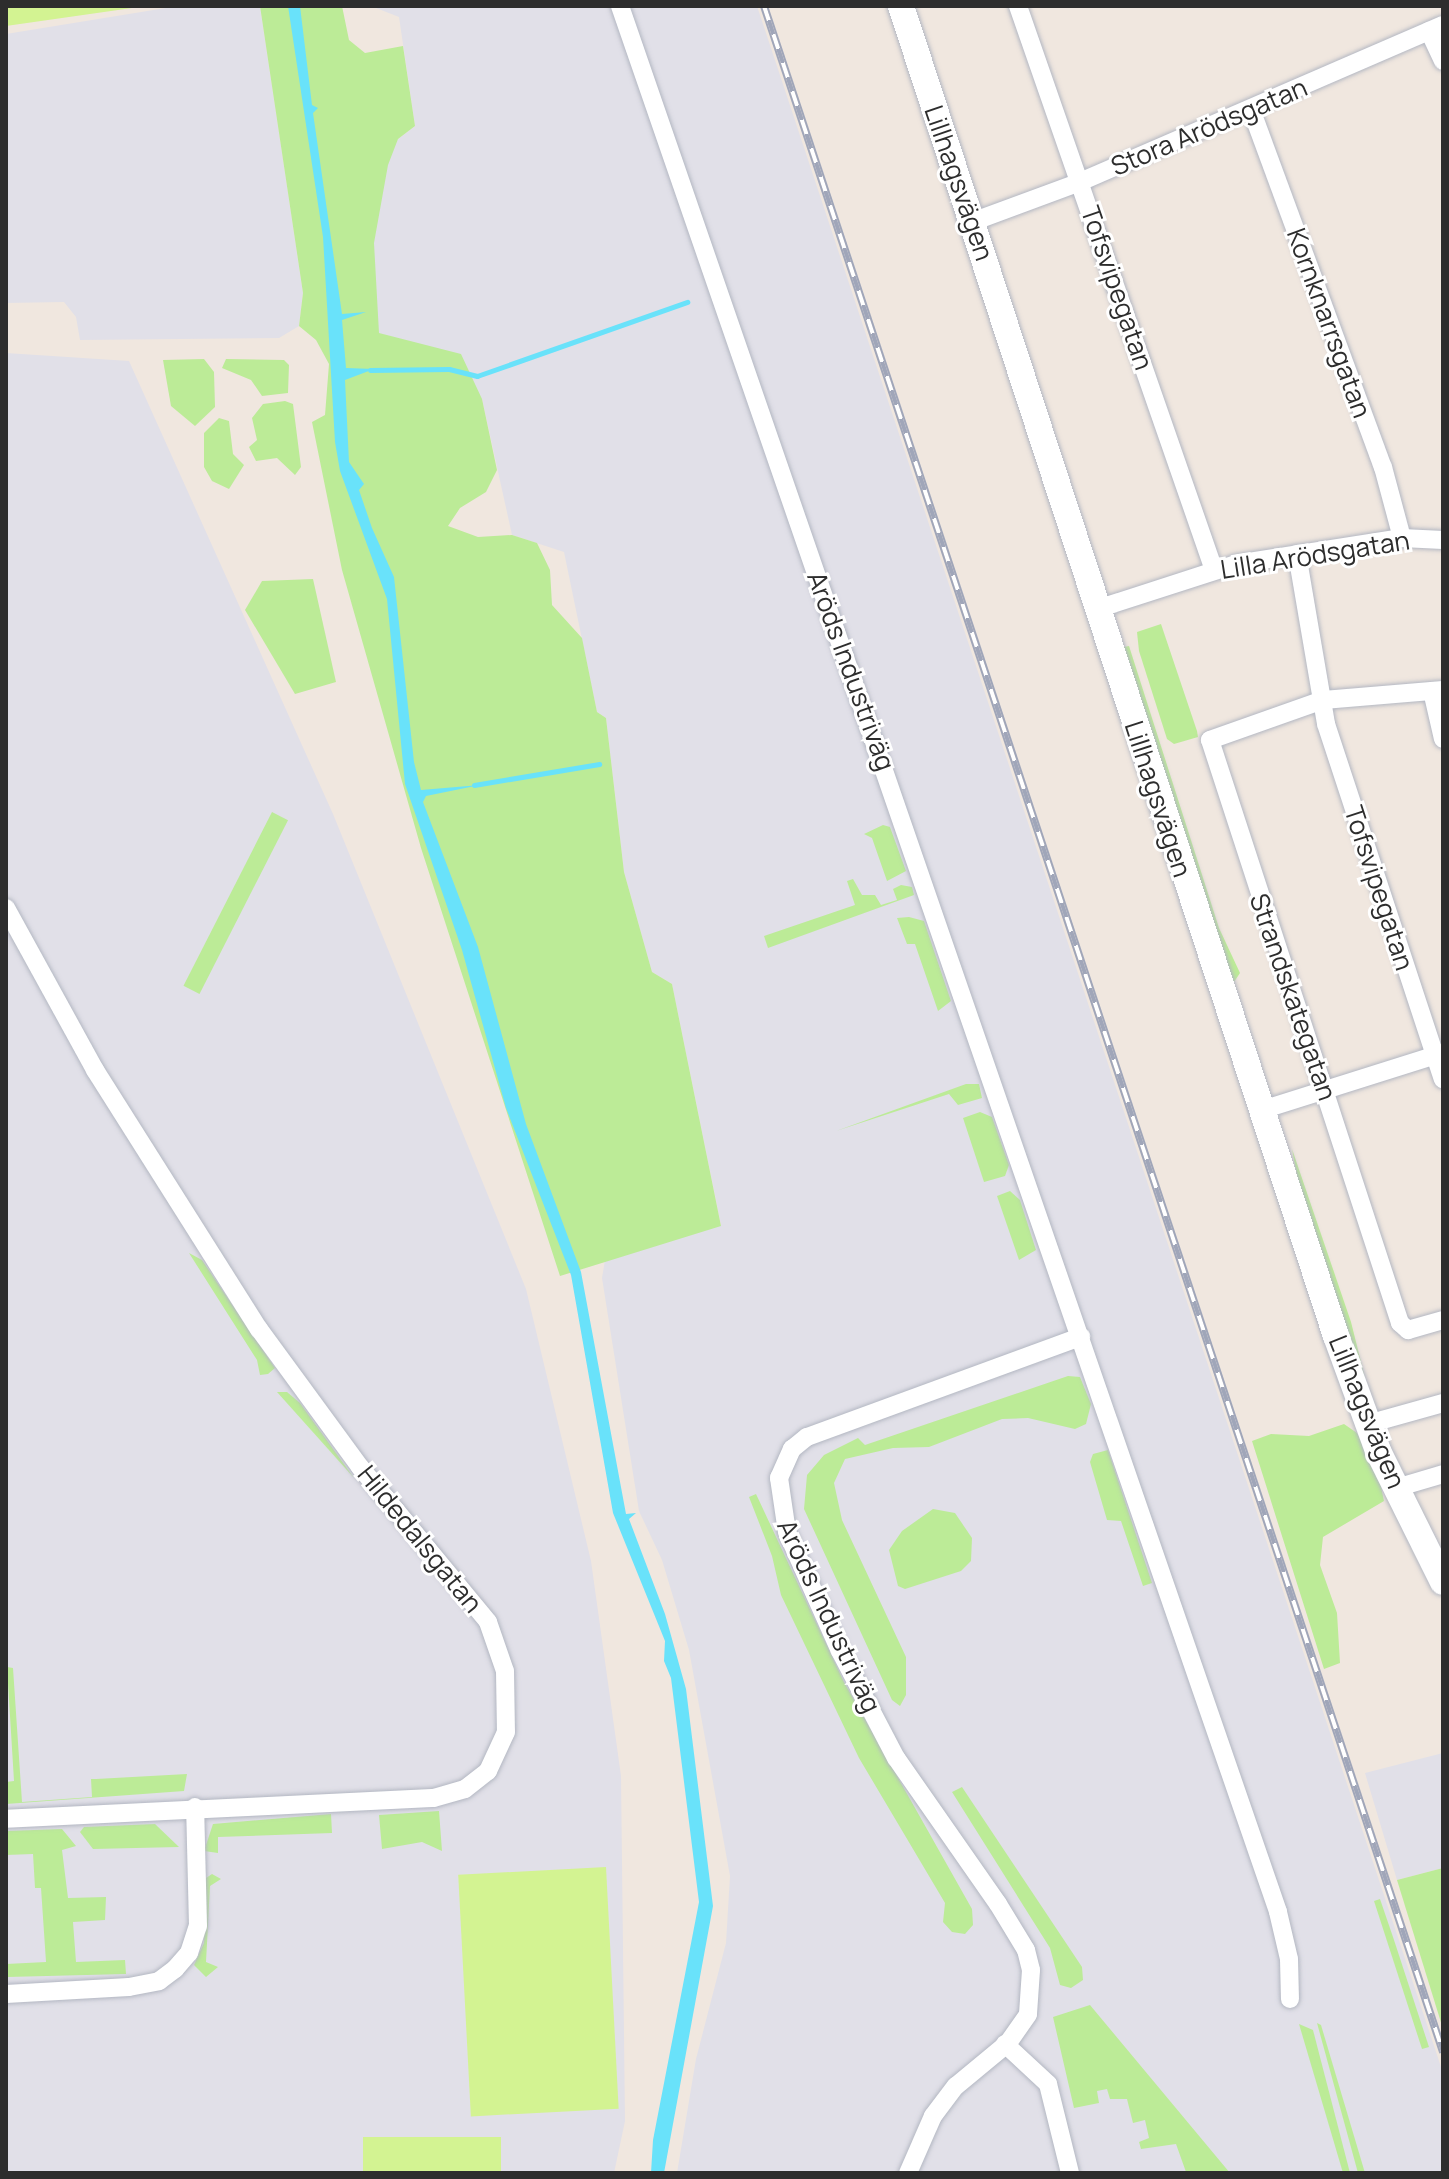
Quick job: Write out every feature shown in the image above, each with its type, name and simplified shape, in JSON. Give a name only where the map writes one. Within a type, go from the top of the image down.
[{"type":"street","name":"Aröds Industriväg","points":[[620,6],[1278,1912],[1289,1959],[1290,1999]]},
{"type":"street","name":"Lillhagsvägen","points":[[901,6],[1097,609],[1368,1424],[1443,1582]]},
{"type":"street","name":"Tofsvipegatan","points":[[1018,6],[1214,570]]},
{"type":"street","name":"Stora Arödsgatan","points":[[972,222],[1080,182],[1436,28]]},
{"type":"street","points":[[1436,28],[1443,61]]},
{"type":"street","name":"Kornknarrsgatan","points":[[1251,109],[1383,467],[1402,538]]},
{"type":"street","name":"Lilla Arödsgatan","points":[[1097,609],[1214,570],[1402,538],[1443,540]]},
{"type":"street","name":"Tofsvipegatan","points":[[1297,554],[1323,700],[1439,1055],[1443,1079]]},
{"type":"street","points":[[1323,700],[1437,690],[1443,739]]},
{"type":"street","name":"Strandskategatan","points":[[1323,700],[1210,740],[1400,1323],[1408,1330],[1443,1320]]},
{"type":"street","name":"Hildedalsgatan","points":[[6,908],[95,1070],[259,1329],[360,1467],[488,1622],[502,1653],[503,1750],[488,1771],[465,1789],[433,1798],[195,1807],[6,1819]]},
{"type":"street","points":[[1265,1109],[1439,1055]]},
{"type":"street","name":"Aröds Industriväg","points":[[908,2173],[933,2116],[956,2086],[1005,2044],[1028,2014],[1032,1987],[1026,1950],[896,1758],[808,1583],[781,1514],[777,1490],[792,1449],[807,1437],[1081,1337]]},
{"type":"street","points":[[1368,1424],[1443,1403]]},
{"type":"street","points":[[1396,1488],[1443,1474]]},
{"type":"street","points":[[6,1994],[129,1987],[159,1981],[175,1969],[189,1953],[198,1926],[195,1807]]},
{"type":"street","points":[[1005,2044],[1048,2084],[1070,2173]]},
{"type":"shaded area","points":[[178,6],[260,6],[303,293],[299,326],[279,338],[80,340],[76,317],[64,302],[6,303],[6,34]]},
{"type":"shaded area","points":[[371,6],[757,6],[1443,2073],[1443,2173],[677,2173],[696,2059],[726,1943],[730,1876],[689,1650],[662,1560],[639,1511],[602,1278],[605,1260],[721,1225],[672,984],[652,972],[624,872],[606,718],[597,712],[564,552],[512,535],[482,399],[367,377],[368,183],[398,139],[415,126],[399,17]]},
{"type":"shaded area","points":[[6,353],[129,361],[333,814],[526,1289],[591,1561],[621,1776],[625,2121],[614,2173],[6,2173]]},
{"type":"shaded area","points":[[1443,1753],[1443,1868],[1397,1880],[1365,1773]]},
{"type":"green space","points":[[6,6],[146,6],[6,26]]},
{"type":"green space","points":[[260,6],[342,6],[349,40],[365,53],[403,46],[415,126],[398,139],[388,165],[374,243],[379,333],[461,354],[482,399],[497,470],[486,492],[460,508],[448,526],[478,537],[512,535],[537,543],[550,570],[552,605],[582,638],[597,712],[606,718],[624,872],[652,972],[672,984],[721,1226],[560,1276],[421,848],[342,570],[312,422],[325,415],[329,364],[316,340],[299,326],[303,293]]},
{"type":"green space","points":[[204,359],[214,372],[215,407],[195,426],[171,406],[163,360]]},
{"type":"green space","points":[[226,359],[284,360],[289,365],[288,393],[262,396],[251,380],[222,368]]},
{"type":"green space","points":[[285,401],[293,404],[301,467],[295,475],[277,458],[256,461],[249,447],[257,440],[252,418],[263,404]]},
{"type":"green space","points":[[219,418],[229,421],[233,454],[244,465],[229,489],[212,481],[204,467],[204,433]]},
{"type":"green space","points":[[313,579],[336,682],[295,694],[245,610],[262,581]]},
{"type":"green space","points":[[1161,624],[1198,737],[1174,744],[1167,739],[1139,651],[1137,632]]},
{"type":"green space","points":[[1129,646],[1219,928],[1240,973],[1234,982],[1219,952],[1119,648]]},
{"type":"green space","points":[[272,812],[288,820],[200,994],[183,986]]},
{"type":"green space","points":[[883,825],[890,827],[906,871],[887,881],[872,838],[864,834]]},
{"type":"green space","points":[[853,879],[862,895],[875,895],[881,905],[897,900],[893,889],[901,885],[912,887],[914,895],[768,948],[764,936],[855,905],[847,881]]},
{"type":"green space","points":[[897,918],[924,921],[951,1001],[938,1011],[915,944],[907,944]]},
{"type":"green space","points":[[966,1084],[979,1084],[982,1098],[958,1105],[949,1094],[836,1131]]},
{"type":"green space","points":[[980,1112],[992,1117],[1009,1165],[1005,1176],[984,1182],[963,1118]]},
{"type":"green space","points":[[1292,1149],[1351,1322],[1370,1398],[1297,1177]]},
{"type":"green space","points":[[1010,1191],[1020,1200],[1036,1250],[1019,1260],[997,1196]]},
{"type":"green space","points":[[189,1253],[202,1260],[275,1368],[268,1374],[260,1375],[257,1360]]},
{"type":"green space","points":[[1068,1376],[1080,1377],[1091,1404],[1086,1424],[1075,1429],[1028,1418],[1002,1419],[929,1447],[893,1448],[845,1459],[834,1483],[842,1520],[906,1657],[906,1695],[900,1706],[892,1700],[804,1509],[807,1475],[824,1455],[858,1438],[865,1445]]},
{"type":"green space","points":[[277,1392],[287,1392],[300,1403],[354,1478]]},
{"type":"green space","points":[[1344,1424],[1357,1433],[1377,1467],[1384,1501],[1323,1537],[1320,1565],[1337,1613],[1340,1663],[1324,1669],[1252,1441],[1271,1434],[1309,1436]]},
{"type":"green space","points":[[1108,1450],[1152,1583],[1143,1586],[1121,1521],[1107,1520],[1090,1462],[1093,1454]]},
{"type":"green space","points":[[756,1494],[844,1682],[972,1909],[973,1925],[965,1934],[952,1932],[943,1922],[945,1903],[859,1758],[781,1595],[772,1556],[749,1497]]},
{"type":"green space","points":[[933,1509],[955,1513],[972,1538],[971,1561],[961,1571],[905,1589],[898,1586],[889,1550],[902,1531]]},
{"type":"green space","points":[[7,1667],[13,1668],[22,1802],[92,1797],[91,1779],[187,1774],[184,1791],[6,1804],[6,1782],[14,1781]]},
{"type":"green space","points":[[962,1787],[1082,1967],[1083,1980],[1071,1988],[1060,1985],[1050,1948],[952,1792]]},
{"type":"green space","points":[[439,1811],[442,1851],[422,1842],[382,1849],[379,1815]]},
{"type":"green space","points":[[331,1814],[332,1833],[218,1837],[218,1853],[204,1851],[213,1824]]},
{"type":"green space","points":[[155,1824],[179,1847],[93,1849],[80,1832],[84,1827]]},
{"type":"green space","points":[[62,1829],[76,1846],[62,1850],[68,1898],[106,1897],[105,1920],[73,1922],[76,1962],[125,1960],[126,1974],[7,1977],[6,1964],[46,1962],[41,1888],[35,1888],[33,1854],[6,1855],[6,1831]]},
{"type":"green space","points":[[606,1867],[619,2109],[471,2116],[458,1875]]},
{"type":"green space","points":[[1443,1868],[1443,2029],[1397,1880]]},
{"type":"green space","points":[[212,1874],[221,1879],[210,1886],[206,1962],[218,1967],[206,1977],[194,1965],[204,1943],[206,1878]]},
{"type":"green space","points":[[1380,1899],[1429,2047],[1422,2049],[1374,1901]]},
{"type":"green space","points":[[1090,2005],[1230,2173],[1186,2172],[1176,2144],[1141,2149],[1139,2142],[1149,2138],[1145,2120],[1133,2123],[1127,2099],[1110,2099],[1107,2089],[1097,2091],[1099,2103],[1074,2108],[1053,2017]]},
{"type":"green space","points":[[1317,2023],[1321,2025],[1365,2173],[1358,2173]]},
{"type":"green space","points":[[1299,2024],[1313,2030],[1350,2173],[1343,2173]]},
{"type":"green space","points":[[363,2137],[501,2137],[501,2173],[363,2173]]},
{"type":"water","points":[[288,6],[300,6],[312,105],[318,108],[313,113],[342,314],[366,312],[342,320],[346,368],[374,369],[345,380],[349,462],[364,484],[359,490],[394,577],[414,762],[421,790],[480,785],[426,796],[423,802],[478,947],[526,1124],[581,1272],[626,1514],[636,1513],[629,1519],[665,1614],[686,1689],[713,1906],[664,2173],[651,2173],[653,2140],[699,1902],[671,1678],[664,1661],[665,1641],[613,1513],[571,1275],[506,1108],[462,950],[405,784],[387,599],[340,471],[335,442],[323,237]]},
{"type":"waterway","points":[[370,370],[449,369],[477,376],[687,302]]},
{"type":"waterway","points":[[474,785],[599,764]]},
{"type":"railway","points":[[764,6],[1443,2052]]}]
